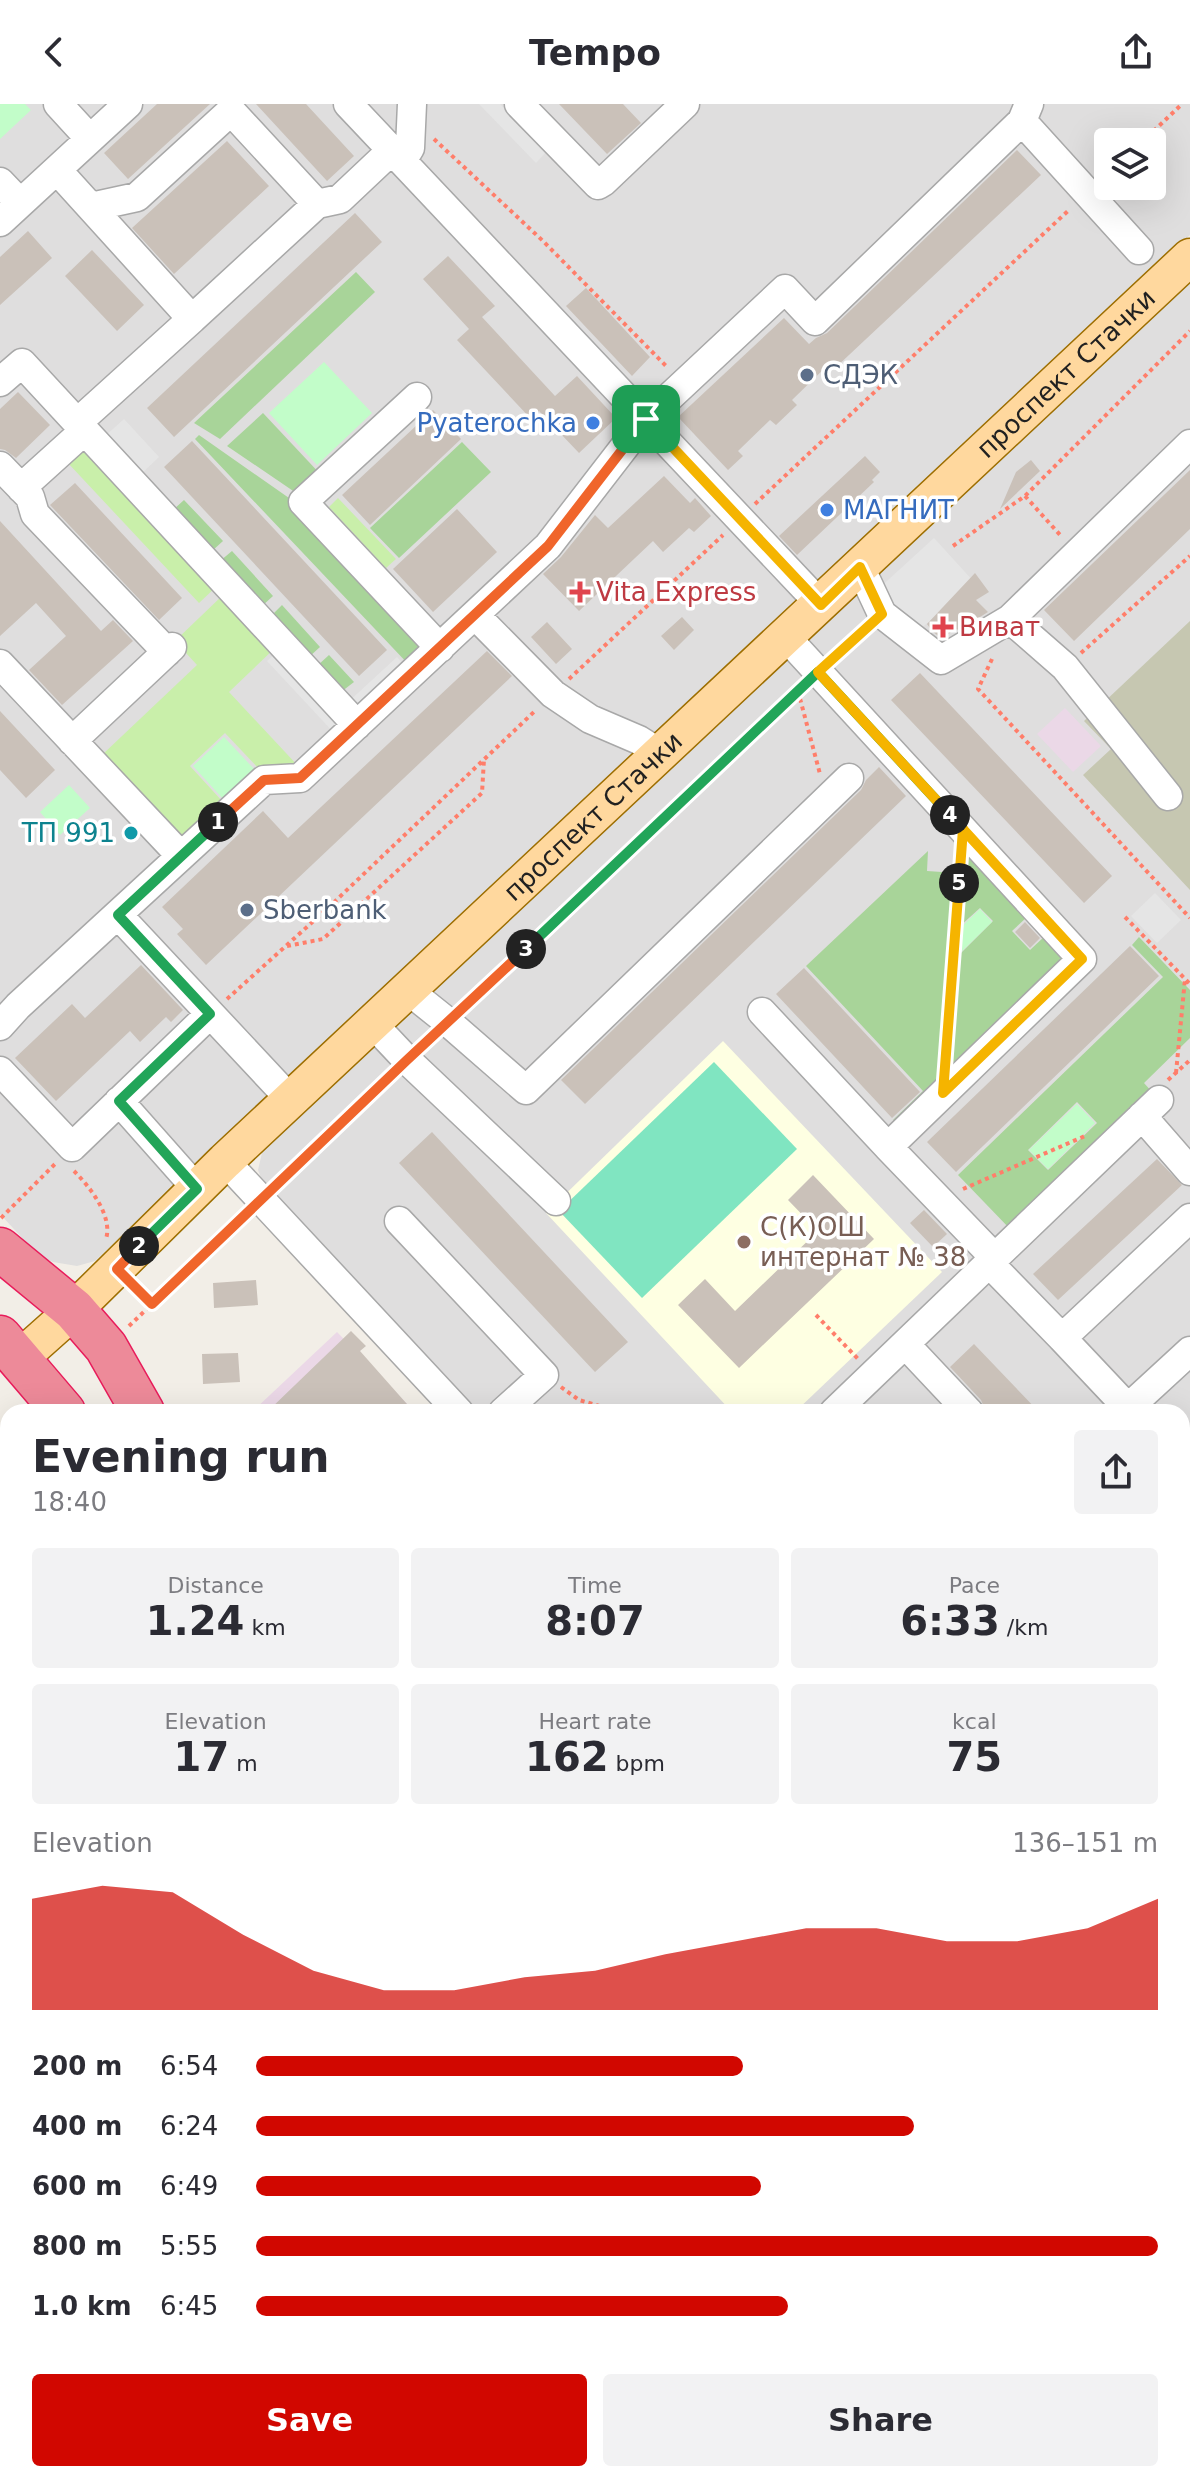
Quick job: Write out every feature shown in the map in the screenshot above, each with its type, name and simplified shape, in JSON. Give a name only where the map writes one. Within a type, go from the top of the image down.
[{"type":"highway","points":[[0,1249],[74,1310],[106,1347],[138,1404]]},
{"type":"highway","points":[[6,1357],[56,1404]]},
{"type":"main road","name":"проспект Стачки","points":[[6,1357],[74,1310],[225,1161],[1185,262]]},
{"type":"street","points":[[58,104],[90,139]]},
{"type":"street","points":[[0,182],[10,213],[128,104]]},
{"type":"street","points":[[348,104],[821,605]]},
{"type":"street","points":[[519,104],[598,185],[678,106]]},
{"type":"street","points":[[91,207],[137,197],[231,111],[317,204]]},
{"type":"street","points":[[21,488],[192,319],[317,204],[340,199],[410,148],[412,111]]},
{"type":"street","points":[[2,1019],[264,780],[300,778],[476,616],[548,546],[646,419],[785,289],[815,321],[1026,113],[1087,193],[1139,250],[1185,262]]},
{"type":"street","points":[[57,170],[192,319]]},
{"type":"street","points":[[1139,250],[1146,298]]},
{"type":"street","points":[[0,382],[22,363],[357,725]]},
{"type":"street","points":[[417,397],[303,502],[440,648]]},
{"type":"street","points":[[860,567],[882,614],[941,660],[1010,619],[1190,444]]},
{"type":"street","points":[[0,466],[30,497],[35,514],[170,650],[72,741]]},
{"type":"street","points":[[476,616],[553,694],[590,719],[639,740],[661,754]]},
{"type":"street","points":[[1010,619],[1065,667],[1168,796]]},
{"type":"street","points":[[786,637],[808,681],[963,829],[1082,959],[888,1147]]},
{"type":"street","points":[[0,664],[181,856]]},
{"type":"street","points":[[409,991],[526,1090],[849,778]]},
{"type":"street","points":[[118,915],[291,1100]]},
{"type":"street","points":[[762,1012],[1124,1404]]},
{"type":"street","points":[[0,1071],[66,1152],[210,1014]]},
{"type":"street","points":[[373,1024],[556,1201]]},
{"type":"street","points":[[119,1101],[197,1189]]},
{"type":"street","points":[[842,1404],[1150,1108],[1190,1171]]},
{"type":"street","points":[[225,1161],[452,1404]]},
{"type":"street","points":[[1062,1338],[1190,1218]]},
{"type":"street","points":[[399,1221],[544,1375],[512,1404]]},
{"type":"street","points":[[905,1344],[961,1404]]},
{"type":"street","points":[[1132,1404],[1190,1351]]},
{"type":"path","points":[[1157,128],[1182,104]]},
{"type":"path","points":[[412,111],[684,384]]},
{"type":"path","points":[[210,1014],[1087,193]]},
{"type":"path","points":[[953,546],[1025,496],[1190,331]]},
{"type":"path","points":[[1025,496],[1077,553]]},
{"type":"path","points":[[1065,667],[1190,556]]},
{"type":"path","points":[[449,1023],[882,614]]},
{"type":"path","points":[[1010,619],[978,689],[1190,918]]},
{"type":"path","points":[[808,681],[827,800]]},
{"type":"path","points":[[285,946],[323,939],[482,793],[484,759]]},
{"type":"path","points":[[943,1093],[963,829]]},
{"type":"path","points":[[1125,917],[1190,984]]},
{"type":"path","points":[[1176,1073],[1185,979]]},
{"type":"path","points":[[106,1347],[407,1060]]},
{"type":"path","points":[[963,1189],[1093,1132]]},
{"type":"path","points":[[0,1216],[66,1152],[100,1206],[109,1230],[102,1253],[152,1304]]},
{"type":"path","points":[[816,1315],[873,1375]]},
{"type":"path","points":[[544,1375],[579,1400],[593,1404]]},
{"type":"shaded area","points":[[0,104],[106,104],[0,203]]},
{"type":"shaded area","points":[[143,104],[1190,104],[1190,235],[95,1261],[77,1266],[53,1262],[38,1255],[0,1214],[0,234]]},
{"type":"shaded area","points":[[479,104],[500,104],[546,152],[536,163]]},
{"type":"shaded area","points":[[1190,281],[1190,1404],[470,1404],[264,1186],[258,1170],[262,1153],[274,1137]]},
{"type":"shaded area","points":[[124,419],[159,457],[139,476],[103,438]]},
{"type":"shaded area","points":[[934,538],[975,583],[919,630],[864,602]]},
{"type":"shaded area","points":[[1190,621],[1190,890],[1083,775],[1111,749],[1084,721]]},
{"type":"shaded area","points":[[278,651],[347,725],[336,735],[267,661]]},
{"type":"shaded area","points":[[397,657],[408,669],[357,717],[345,705]]},
{"type":"shaded area","points":[[1065,708],[1101,746],[1073,772],[1037,734]]},
{"type":"shaded area","points":[[1155,893],[1181,920],[1157,943],[1131,916]]},
{"type":"shaded area","name":"С(К)ОШ интернат № 38","points":[[723,1041],[942,1272],[803,1404],[725,1404],[546,1213]]},
{"type":"shaded area","points":[[337,1332],[407,1404],[260,1404]]},
{"type":"green space","points":[[0,104],[25,104],[31,110],[0,139]]},
{"type":"green space","points":[[356,272],[375,292],[220,439],[194,423]]},
{"type":"green space","points":[[324,362],[372,413],[317,465],[269,413]]},
{"type":"green space","points":[[263,413],[323,477],[302,497],[227,446]]},
{"type":"green space","points":[[199,435],[299,505],[431,647],[410,666],[195,439]]},
{"type":"green space","points":[[462,442],[491,472],[399,558],[370,528]]},
{"type":"green space","points":[[85,445],[217,586],[199,603],[67,462]]},
{"type":"green space","points":[[338,498],[396,559],[386,568],[329,507]]},
{"type":"green space","points":[[184,500],[223,541],[212,551],[173,510]]},
{"type":"green space","points":[[232,551],[273,596],[262,606],[220,561]]},
{"type":"green space","points":[[224,594],[275,648],[229,692],[300,768],[278,789],[225,733],[190,766],[223,802],[183,839],[103,754],[197,665],[175,641]]},
{"type":"green space","points":[[282,605],[320,647],[309,657],[271,616]]},
{"type":"green space","points":[[329,655],[354,682],[341,692],[317,666]]},
{"type":"green space","points":[[224,737],[255,770],[224,800],[193,766]]},
{"type":"green space","points":[[69,785],[90,808],[60,835],[40,812]]},
{"type":"green space","points":[[928,851],[927,871],[957,873],[941,1088],[900,1127],[893,1120],[923,1091],[806,966]]},
{"type":"green space","points":[[965,853],[1027,917],[1012,931],[1030,950],[1045,936],[1070,962],[948,1081],[957,957],[993,921],[980,908],[959,927]]},
{"type":"green space","points":[[980,909],[992,922],[957,956],[959,929]]},
{"type":"green space","points":[[1139,937],[1190,990],[1190,1038],[1144,1083],[1153,1093],[1011,1230],[958,1175],[1163,977],[1132,945]],"holes":[[[1077,1102],[1097,1123],[1048,1170],[1028,1150]]]},
{"type":"green space","points":[[714,1062],[797,1149],[642,1298],[559,1211]]},
{"type":"green space","points":[[1077,1104],[1095,1123],[1048,1169],[1029,1150]]},
{"type":"building","points":[[157,104],[210,104],[128,179],[104,153]]},
{"type":"building","points":[[256,104],[306,104],[354,156],[327,181]]},
{"type":"building","points":[[559,104],[623,104],[641,123],[607,154]]},
{"type":"building","points":[[227,141],[269,186],[174,274],[132,228]]},
{"type":"building","points":[[1017,150],[1041,175],[833,370],[828,365],[792,400],[797,405],[776,425],[770,420],[738,451],[743,456],[728,470],[678,417],[784,318],[809,344],[827,333]]},
{"type":"building","points":[[355,213],[382,242],[174,437],[147,408]]},
{"type":"building","points":[[28,231],[52,258],[0,305],[0,257]]},
{"type":"building","points":[[92,250],[144,305],[117,331],[65,276]]},
{"type":"building","points":[[448,256],[495,306],[482,317],[555,396],[577,376],[616,418],[579,453],[539,411],[531,419],[457,340],[469,329],[423,279]]},
{"type":"building","points":[[586,288],[650,357],[632,376],[566,306]]},
{"type":"building","points":[[18,392],[50,425],[16,458],[0,449],[0,409]]},
{"type":"building","points":[[433,410],[461,439],[370,525],[342,495]]},
{"type":"building","points":[[192,441],[387,650],[359,676],[164,467]]},
{"type":"building","name":"МАГНИТ","points":[[865,456],[880,472],[872,480],[874,482],[797,555],[779,536]]},
{"type":"building","points":[[1031,460],[1040,471],[1000,509],[1016,472]]},
{"type":"building","points":[[1190,470],[1190,529],[1074,641],[1044,610]]},
{"type":"building","points":[[664,476],[690,503],[695,498],[711,516],[694,532],[689,528],[663,552],[653,541],[579,611],[543,574],[595,515],[608,528]]},
{"type":"building","points":[[75,483],[182,598],[159,620],[50,505]]},
{"type":"building","points":[[457,509],[497,552],[433,612],[393,569]]},
{"type":"building","points":[[0,521],[101,631],[113,620],[133,641],[62,705],[29,670],[66,636],[36,603],[0,636]]},
{"type":"building","points":[[975,573],[989,592],[976,600],[988,612],[942,639],[927,624]]},
{"type":"building","points":[[682,617],[694,630],[674,650],[661,636]]},
{"type":"building","points":[[547,622],[572,649],[556,664],[531,637]]},
{"type":"building","points":[[487,651],[512,676],[206,965],[177,934],[183,929],[162,907],[263,811],[288,838]]},
{"type":"building","points":[[920,673],[1112,876],[1084,903],[891,700]]},
{"type":"building","points":[[0,711],[55,770],[26,798],[0,770]]},
{"type":"building","points":[[879,767],[906,796],[585,1104],[561,1080],[861,790]]},
{"type":"building","points":[[1025,922],[1040,938],[1030,948],[1015,932]]},
{"type":"building","points":[[1130,946],[1159,976],[956,1172],[927,1142]]},
{"type":"building","points":[[141,965],[183,1010],[171,1022],[166,1017],[140,1042],[130,1031],[56,1101],[15,1058],[72,1004],[85,1018]]},
{"type":"building","points":[[804,968],[920,1092],[892,1118],[776,994]]},
{"type":"building","points":[[432,1132],[628,1342],[595,1372],[399,1163]]},
{"type":"building","points":[[1157,1159],[1182,1185],[1058,1300],[1033,1274]]},
{"type":"building","points":[[813,1175],[874,1239],[739,1368],[678,1305],[705,1279],[735,1311],[818,1231],[788,1200]]},
{"type":"building","points":[[924,1210],[947,1234],[933,1247],[910,1223]]},
{"type":"building","points":[[256,1280],[258,1305],[214,1308],[213,1283]]},
{"type":"building","points":[[351,1331],[366,1346],[360,1351],[407,1404],[275,1404]]},
{"type":"building","points":[[974,1344],[1031,1404],[983,1404],[950,1367]]},
{"type":"building","points":[[238,1353],[240,1382],[203,1384],[202,1354]]},
{"type":"place","name":"СДЭК","points":[[807,375]]},
{"type":"place","name":"Pyaterochka","points":[[593,423]]},
{"type":"place","name":"МАГНИТ","points":[[827,510]]},
{"type":"place","name":"Vita Express","points":[[580,592]]},
{"type":"place","name":"Виват","points":[[943,627]]},
{"type":"place","name":"ТП 991","points":[[131,833]]},
{"type":"place","name":"Sberbank","points":[[247,910]]},
{"type":"place","name":"С(К)ОШ интернат № 38","points":[[744,1242]]},
{"type":"route","points":[[646,419],[548,546],[476,616],[300,778],[264,780],[118,915],[210,1014],[119,1101],[197,1189],[117,1269],[152,1304],[818,672],[886,745],[1082,959],[943,1093],[963,829],[818,672],[882,614],[860,567],[821,605],[646,419]]}]
